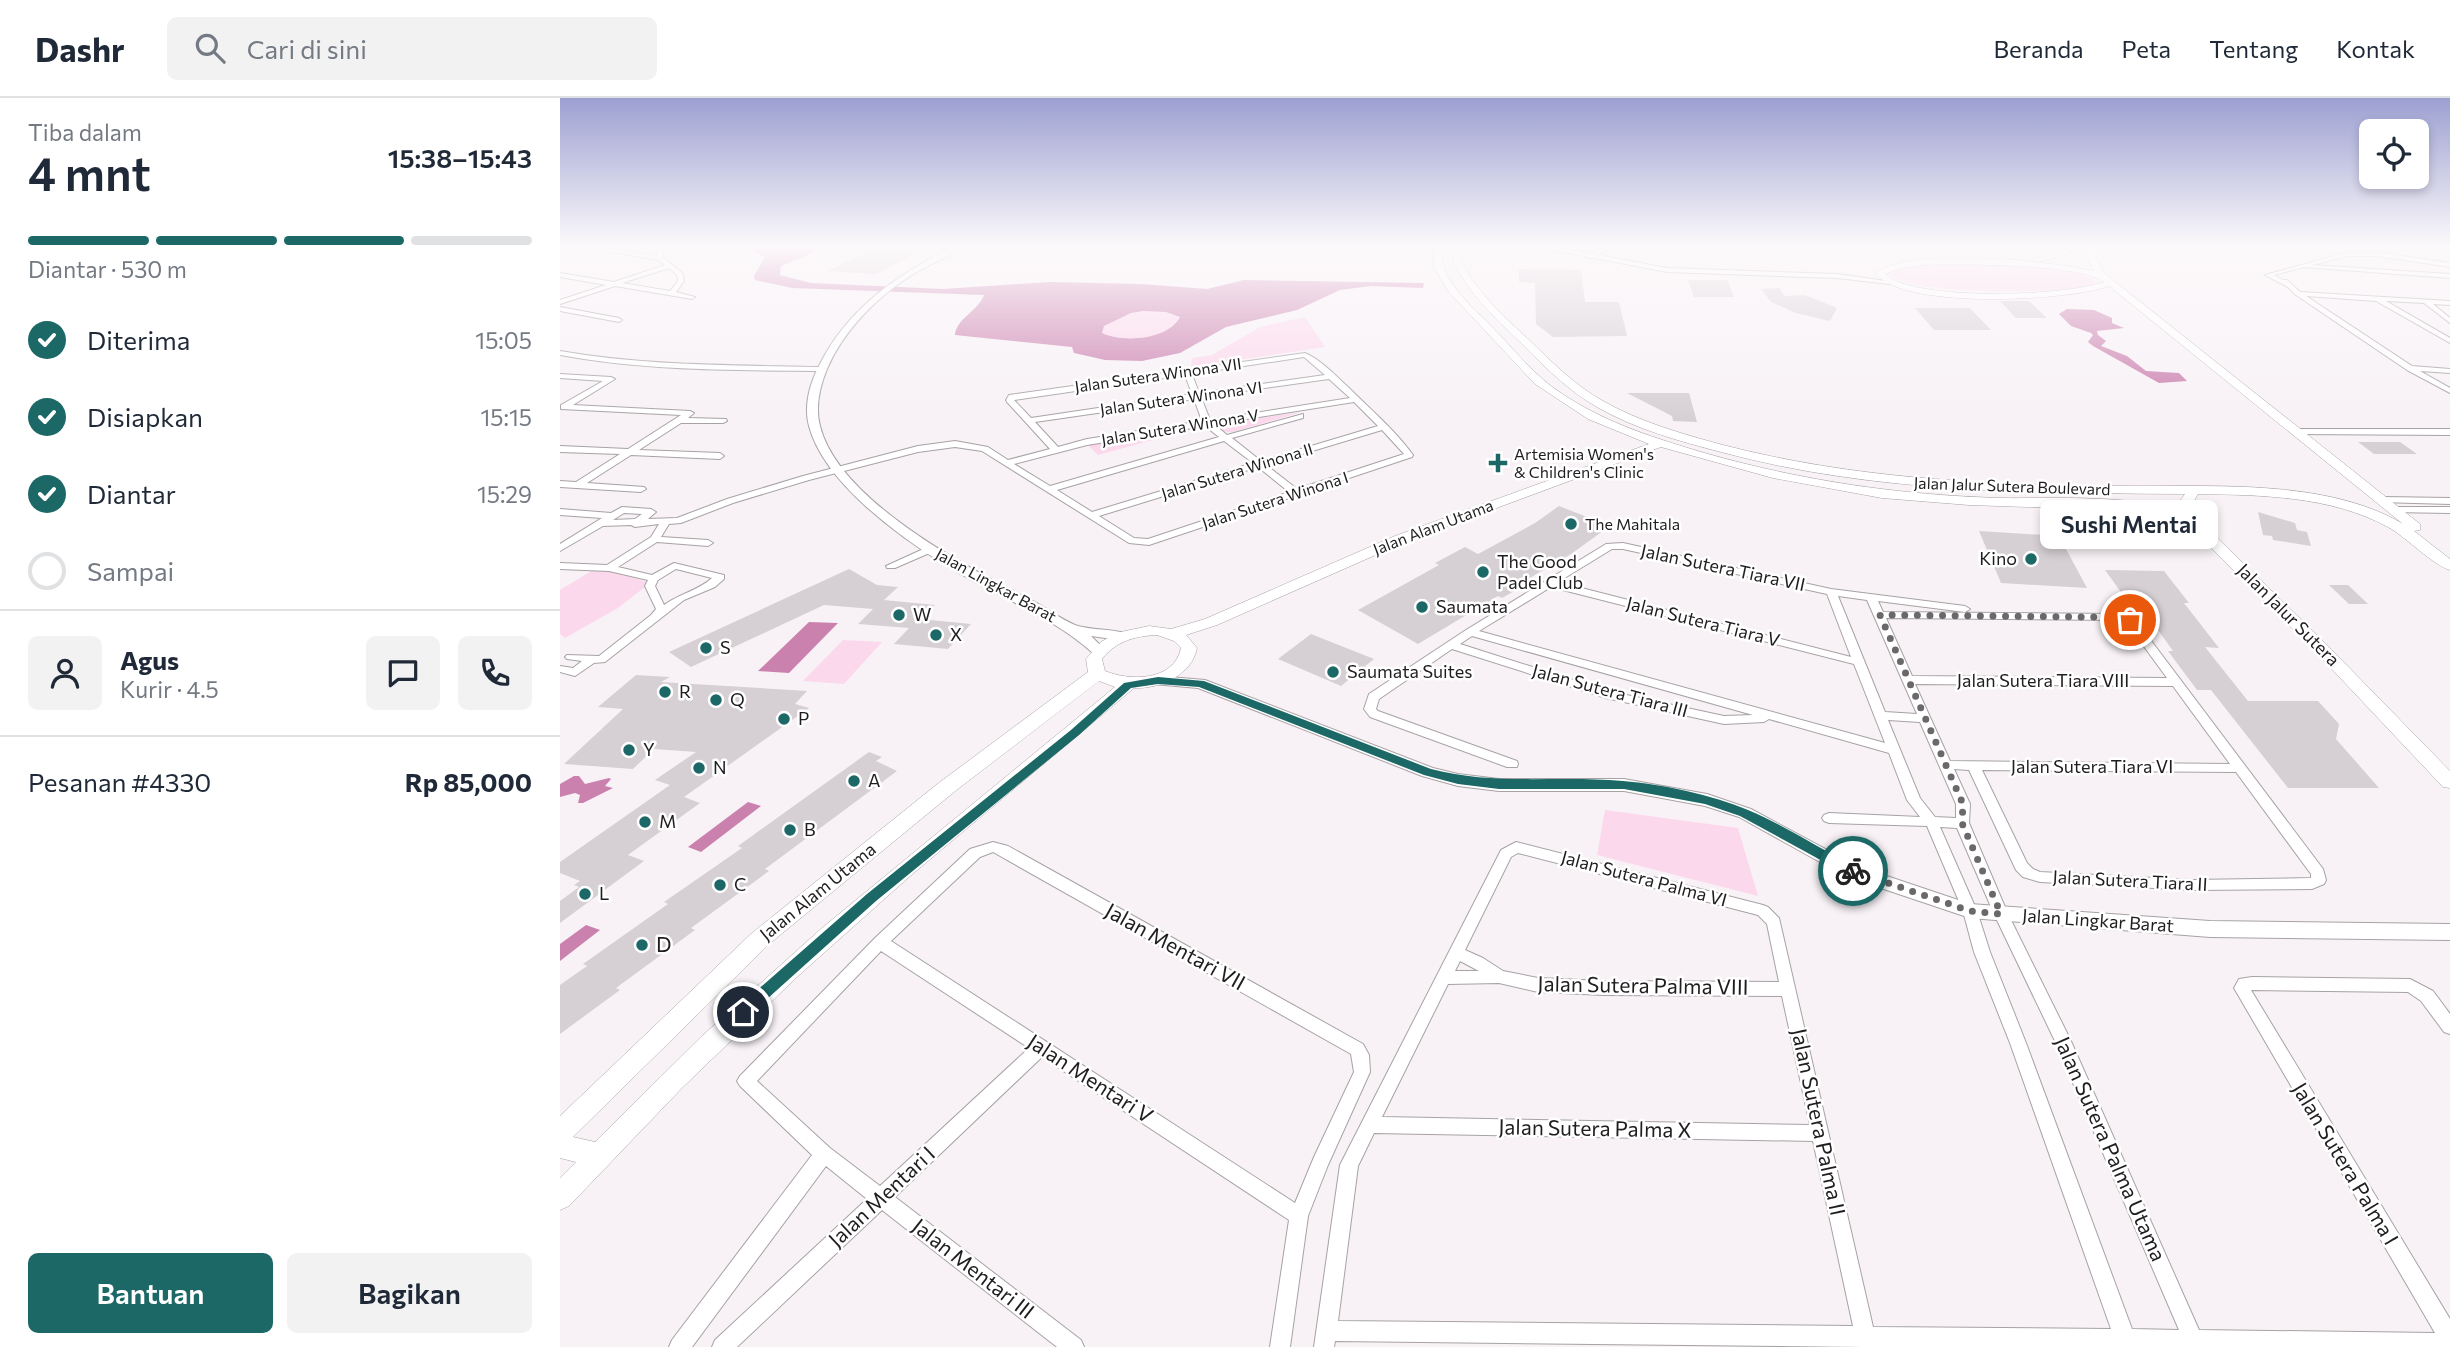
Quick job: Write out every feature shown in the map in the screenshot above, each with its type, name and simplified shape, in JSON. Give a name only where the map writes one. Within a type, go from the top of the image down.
[{"type":"main road","name":"Jalan Jalur Sutera Boulevard","points":[[1464,303],[1540,382],[1571,403],[1607,422],[1659,444],[1773,476],[1840,488],[1910,497],[2148,508],[2171,513],[2201,530]]},
{"type":"main road","name":"Jalan Jalur Sutera Boulevard","points":[[1487,303],[1564,379],[1589,397],[1623,415],[1671,434],[1778,465],[1840,476],[1976,488],[2194,491]]},
{"type":"main road","points":[[2138,303],[2450,556]]},
{"type":"main road","name":"Jalan Alam Utama","points":[[1175,633],[1211,622],[1400,539],[1659,444]]},
{"type":"main road","name":"Jalan Jalur Sutera","points":[[2194,491],[2187,501],[2190,514],[2201,530],[2317,644],[2450,782]]},
{"type":"main road","points":[[2194,491],[2264,491],[2348,508],[2407,531],[2450,566]]},
{"type":"main road","name":"Jalan Alam Utama","points":[[1189,646],[1211,622]]},
{"type":"main road","points":[[1004,743],[1032,732],[1093,691],[1121,691],[1158,681],[1184,665],[1189,656],[1189,646],[1184,639],[1175,633],[1139,631],[1120,636],[1099,651],[1094,659],[1097,674],[1121,691]]},
{"type":"main road","name":"Jalan Alam Utama","points":[[560,1133],[760,939],[1004,743],[1097,674]]},
{"type":"main road","points":[[560,1197],[690,1061],[761,995],[872,898],[1075,733],[1121,691]]},
{"type":"main road","points":[[560,1146],[599,1155]]},
{"type":"street","points":[[560,353],[662,365],[819,369],[858,316],[871,303]]},
{"type":"street","points":[[2312,303],[2450,391]]},
{"type":"street","points":[[2384,303],[2450,341]]},
{"type":"street","points":[[2428,303],[2450,321]]},
{"type":"street","points":[[560,309],[619,320]]},
{"type":"street","name":"Jalan Sutera Winona VII","points":[[1031,420],[1010,400],[1012,397],[1305,355],[1312,357],[1331,376]]},
{"type":"street","points":[[2410,368],[2450,370]]},
{"type":"street","name":"Jalan Lingkar Barat","points":[[819,369],[814,427],[823,448],[841,472],[873,505],[956,566],[1079,630],[1099,651]]},
{"type":"street","points":[[1186,371],[1207,423],[1295,492]]},
{"type":"street","points":[[560,376],[607,378],[611,381],[561,410]]},
{"type":"street","points":[[1331,376],[1382,427]]},
{"type":"street","name":"Jalan Sutera Winona VI","points":[[1031,420],[1331,376]]},
{"type":"street","points":[[1050,489],[1354,400]]},
{"type":"street","name":"Jalan Sutera Winona V","points":[[1006,463],[1087,442],[1354,400]]},
{"type":"street","points":[[561,410],[723,421]]},
{"type":"street","points":[[578,485],[682,420]]},
{"type":"street","points":[[1031,420],[1056,450]]},
{"type":"street","name":"Jalan Sutera Winona I","points":[[1092,515],[1132,541],[1149,541],[1409,454],[1382,427]]},
{"type":"street","name":"Jalan Sutera Winona II","points":[[1092,515],[1382,427]]},
{"type":"street","points":[[2299,432],[2450,432]]},
{"type":"street","points":[[603,523],[665,522],[841,472],[920,453],[927,448],[970,444],[985,449],[1092,515]]},
{"type":"street","points":[[560,449],[720,456]]},
{"type":"street","points":[[560,484],[641,489]]},
{"type":"street","points":[[2382,500],[2450,501]]},
{"type":"street","points":[[560,548],[622,510],[650,512],[635,524]]},
{"type":"street","points":[[2394,510],[2450,510]]},
{"type":"street","points":[[560,512],[613,516]]},
{"type":"street","points":[[609,568],[655,539],[665,522]]},
{"type":"street","points":[[655,539],[708,543]]},
{"type":"street","points":[[560,541],[572,542]]},
{"type":"street","name":"Jalan Sutera Tiara VII","points":[[1548,583],[1605,548],[1616,545],[1831,592],[2018,616]]},
{"type":"street","points":[[891,566],[930,549]]},
{"type":"street","points":[[560,566],[609,568],[654,578]]},
{"type":"street","points":[[571,657],[601,660],[685,594],[711,585],[720,577],[674,566],[654,578],[650,586],[661,609],[656,615]]},
{"type":"street","points":[[1512,764],[1374,714],[1370,709],[1373,697],[1548,583]]},
{"type":"street","name":"Jalan Sutera Tiara V","points":[[1548,583],[1859,662]]},
{"type":"street","points":[[1831,592],[1914,800],[1931,821],[1970,911],[1982,952],[2023,1056],[2127,1344]]},
{"type":"street","name":"Jalan Sutera Palma Utama","points":[[1871,597],[1963,804],[1962,823],[2001,914],[2062,1039],[2195,1344]]},
{"type":"street","points":[[1880,615],[2119,617],[2135,624],[2241,768]]},
{"type":"street","name":"Jalan Lingkar Barat","points":[[1079,630],[1120,636]]},
{"type":"street","name":"Jalan Sutera Tiara III","points":[[1470,632],[1771,718],[1894,750]]},
{"type":"street","name":"Jalan Sutera Tiara III","points":[[1451,645],[1619,697],[1724,720],[1771,718]]},
{"type":"street","points":[[560,669],[575,672],[592,660]]},
{"type":"street","name":"Jalan Lingkar Barat","points":[[1184,665],[1200,683]]},
{"type":"street","name":"Jalan Sutera Tiara VIII","points":[[1908,680],[2178,682]]},
{"type":"street","name":"Jalan Lingkar Barat","points":[[1158,681],[1200,683],[1428,772],[1458,780],[1499,785],[1624,785],[1707,800],[1745,813],[1851,871],[1970,911],[2210,929],[2450,932]]},
{"type":"street","points":[[1881,716],[1924,718]]},
{"type":"street","name":"Jalan Sutera Tiara VI","points":[[1944,765],[2241,768]]},
{"type":"street","name":"Jalan Sutera Tiara II","points":[[1974,766],[2021,866],[2028,873],[2040,877],[2192,885],[2312,884],[2319,880],[2318,873],[2241,768]]},
{"type":"street","points":[[1829,818],[1962,823]]},
{"type":"street","name":"Jalan Mentari VII","points":[[880,942],[975,853],[993,847],[1003,850],[1356,1049],[1362,1055],[1362,1072],[1299,1216]]},
{"type":"street","name":"Jalan Sutera Palma VI","points":[[1456,953],[1510,849],[1524,848],[1763,911]]},
{"type":"street","name":"Jalan Sutera Palma II","points":[[1763,911],[1774,922],[1865,1337]]},
{"type":"street","name":"Jalan Mentari V","points":[[880,942],[1299,1216]]},
{"type":"street","name":"Jalan Mentari III","points":[[880,942],[747,1081],[824,1154],[1074,1347]]},
{"type":"street","points":[[1456,953],[1368,1125],[1347,1174],[1325,1339],[1865,1337],[2127,1344],[2450,1340]]},
{"type":"street","name":"Jalan Sutera Palma VIII","points":[[1456,953],[1478,962],[1499,977]]},
{"type":"street","name":"Jalan Sutera Palma VIII","points":[[1443,978],[1499,977],[1538,985],[1577,987],[1789,989]]},
{"type":"street","name":"Jalan Sutera Palma I","points":[[2450,1027],[2427,996],[2399,984],[2266,983],[2245,984],[2242,988],[2450,1340]]},
{"type":"street","name":"Jalan Mentari I","points":[[722,1347],[1042,1047]]},
{"type":"street","name":"Jalan Sutera Palma X","points":[[1368,1125],[1821,1133]]},
{"type":"street","points":[[679,1347],[824,1154]]},
{"type":"street","points":[[1280,1347],[1299,1216]]},
{"type":"shaded area","points":[[979,303],[1311,303],[1297,310],[1226,327],[1180,353],[1142,361],[1105,360],[1074,353],[1072,347],[955,335],[959,324]],"holes":[[[1166,312],[1180,317],[1174,325],[1156,335],[1121,338],[1102,333],[1104,326],[1131,313]]]},
{"type":"shaded area","points":[[2067,309],[2094,310],[2112,318],[2112,323],[2124,328],[2097,331],[2106,341],[2101,346],[2127,356],[2146,371],[2179,373],[2187,381],[2159,383],[2093,346],[2088,342],[2093,335],[2091,333],[2071,326],[2059,314]]},
{"type":"shaded area","points":[[1166,312],[1180,317],[1166,331],[1156,335],[1121,338],[1102,333],[1104,326],[1131,313]]},
{"type":"shaded area","points":[[1305,317],[1325,347],[1191,367],[1192,358],[1212,355],[1260,327]]},
{"type":"shaded area","points":[[1302,412],[1233,432],[1225,432],[1218,427],[1222,423]]},
{"type":"shaded area","points":[[1200,427],[1098,455],[1087,444]]},
{"type":"shaded area","points":[[593,570],[615,572],[650,583],[618,608],[565,638],[560,634],[560,590]]},
{"type":"shaded area","points":[[809,622],[838,623],[789,673],[758,671]]},
{"type":"shaded area","points":[[843,640],[882,642],[844,684],[803,681]]},
{"type":"shaded area","points":[[579,776],[585,784],[609,778],[611,779],[605,786],[613,788],[583,803],[578,803],[580,795],[575,793],[560,797],[560,784]]},
{"type":"shaded area","points":[[748,802],[761,806],[701,852],[688,847]]},
{"type":"shaded area","points":[[1605,810],[1738,828],[1758,896],[1597,855]]},
{"type":"shaded area","points":[[586,925],[600,930],[560,961],[560,944]]},
{"type":"building","points":[[1535,303],[1619,303],[1627,336],[1553,337],[1536,324]]},
{"type":"building","points":[[1774,303],[1825,303],[1837,308],[1830,321],[1796,313]]},
{"type":"building","points":[[2002,303],[2031,303],[2047,318],[2016,318]]},
{"type":"building","points":[[1915,308],[1970,308],[1991,330],[1934,330]]},
{"type":"building","points":[[1627,393],[1689,393],[1697,422],[1673,421],[1672,416]]},
{"type":"building","points":[[2358,442],[2400,442],[2417,454],[2374,454]]},
{"type":"building","points":[[1559,506],[1610,526],[1571,554],[1528,579],[1532,581],[1502,598],[1498,596],[1418,644],[1358,610],[1439,565],[1435,563],[1465,547],[1478,554],[1535,523]]},
{"type":"building","points":[[2258,512],[2295,523],[2297,530],[2307,532],[2311,546],[2273,540],[2272,536],[2263,535]]},
{"type":"building","name":"Kino","points":[[1979,531],[2059,536],[2087,588],[2001,583]]},
{"type":"building","points":[[849,569],[877,585],[898,587],[884,600],[935,605],[920,619],[971,624],[948,649],[894,644],[909,628],[858,624],[873,609],[824,605],[691,667],[669,652]]},
{"type":"building","points":[[2105,570],[2164,571],[2189,603],[2184,603],[2219,648],[2205,647],[2248,701],[2318,701],[2339,724],[2336,739],[2379,788],[2288,788],[2211,690],[2197,690],[2168,651],[2173,651],[2138,602],[2128,602]]},
{"type":"building","points":[[2329,585],[2348,585],[2368,604],[2349,604]]},
{"type":"building","name":"Saumata Suites","points":[[1311,634],[1374,659],[1341,686],[1278,659]]},
{"type":"building","points":[[636,675],[670,677],[661,682],[807,691],[795,704],[809,708],[684,797],[700,803],[628,855],[644,861],[560,923],[560,901],[579,887],[574,885],[580,881],[560,873],[560,862],[670,785],[655,780],[696,752],[654,749],[633,769],[564,764],[623,709],[598,707]]},
{"type":"building","points":[[869,752],[882,757],[876,761],[897,771],[765,869],[769,871],[691,928],[695,930],[616,988],[620,990],[560,1034],[560,985],[587,966],[583,964],[668,904],[664,902],[742,848],[738,846]]},
{"type":"way so far","points":[[1853,871],[1970,911],[2001,914],[1962,823],[1963,804],[1880,615],[2119,617],[2130,620]]},
{"type":"place","name":"Artemisia Women's & Children's Clinic","points":[[1498,463]]},
{"type":"place","name":"The Mahitala","points":[[1571,524]]},
{"type":"place","name":"Kino","points":[[2031,559]]},
{"type":"place","name":"The Good Padel Club","points":[[1483,572]]},
{"type":"place","name":"Saumata","points":[[1422,607]]},
{"type":"place","name":"W","points":[[899,615]]},
{"type":"place","name":"Sushi Mentai","points":[[2130,620]]},
{"type":"place","name":"X","points":[[936,635]]},
{"type":"place","name":"S","points":[[706,648]]},
{"type":"place","name":"Saumata Suites","points":[[1333,672]]},
{"type":"place","name":"R","points":[[665,692]]},
{"type":"place","name":"Q","points":[[716,700]]},
{"type":"place","name":"P","points":[[784,719]]},
{"type":"place","name":"Y","points":[[629,750]]},
{"type":"place","name":"N","points":[[699,768]]},
{"type":"place","name":"A","points":[[854,781]]},
{"type":"place","name":"M","points":[[645,822]]},
{"type":"place","name":"B","points":[[790,830]]},
{"type":"place","name":"C","points":[[720,885]]},
{"type":"place","name":"L","points":[[585,894]]},
{"type":"place","name":"D","points":[[642,945]]},
{"type":"route","points":[[743,1012],[872,898],[1075,733],[1128,685],[1158,681],[1200,683],[1340,739],[1428,772],[1458,780],[1499,785],[1624,785],[1707,800],[1745,813],[1853,871]]}]
